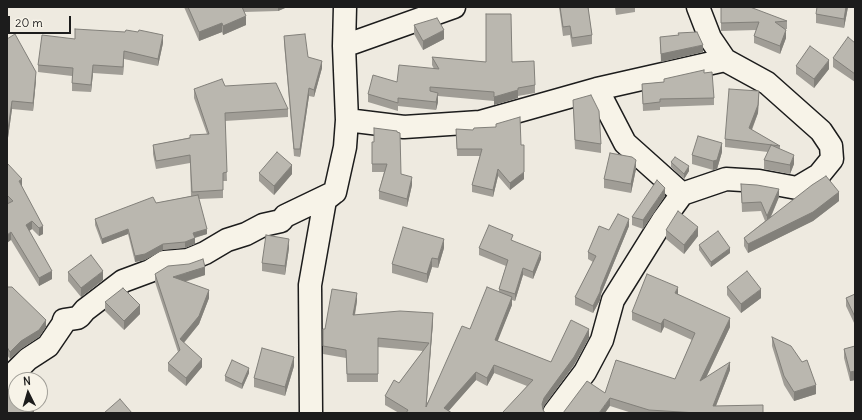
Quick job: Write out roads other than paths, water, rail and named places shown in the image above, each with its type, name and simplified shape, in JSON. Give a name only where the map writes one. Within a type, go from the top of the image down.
[{"type":"street","points":[[311,413],[310,285],[325,200],[335,192],[344,147],[347,120],[344,46],[345,7]]},
{"type":"street","points":[[344,46],[454,7]]},
{"type":"street","points":[[554,413],[585,372],[602,340],[613,300],[663,220],[682,194],[726,179],[759,181],[797,188],[820,175],[832,159],[831,146],[821,131],[767,83],[725,60],[710,38],[698,7]]},
{"type":"street","points":[[347,120],[404,127],[480,122],[598,89],[725,60]]},
{"type":"street","points":[[598,89],[625,143],[682,194]]},
{"type":"street","points":[[7,380],[28,359],[48,346],[63,324],[64,320],[77,318],[80,316],[122,281],[150,271],[164,262],[188,260],[205,253],[226,240],[246,234],[263,225],[281,221],[285,216],[335,192]]}]
